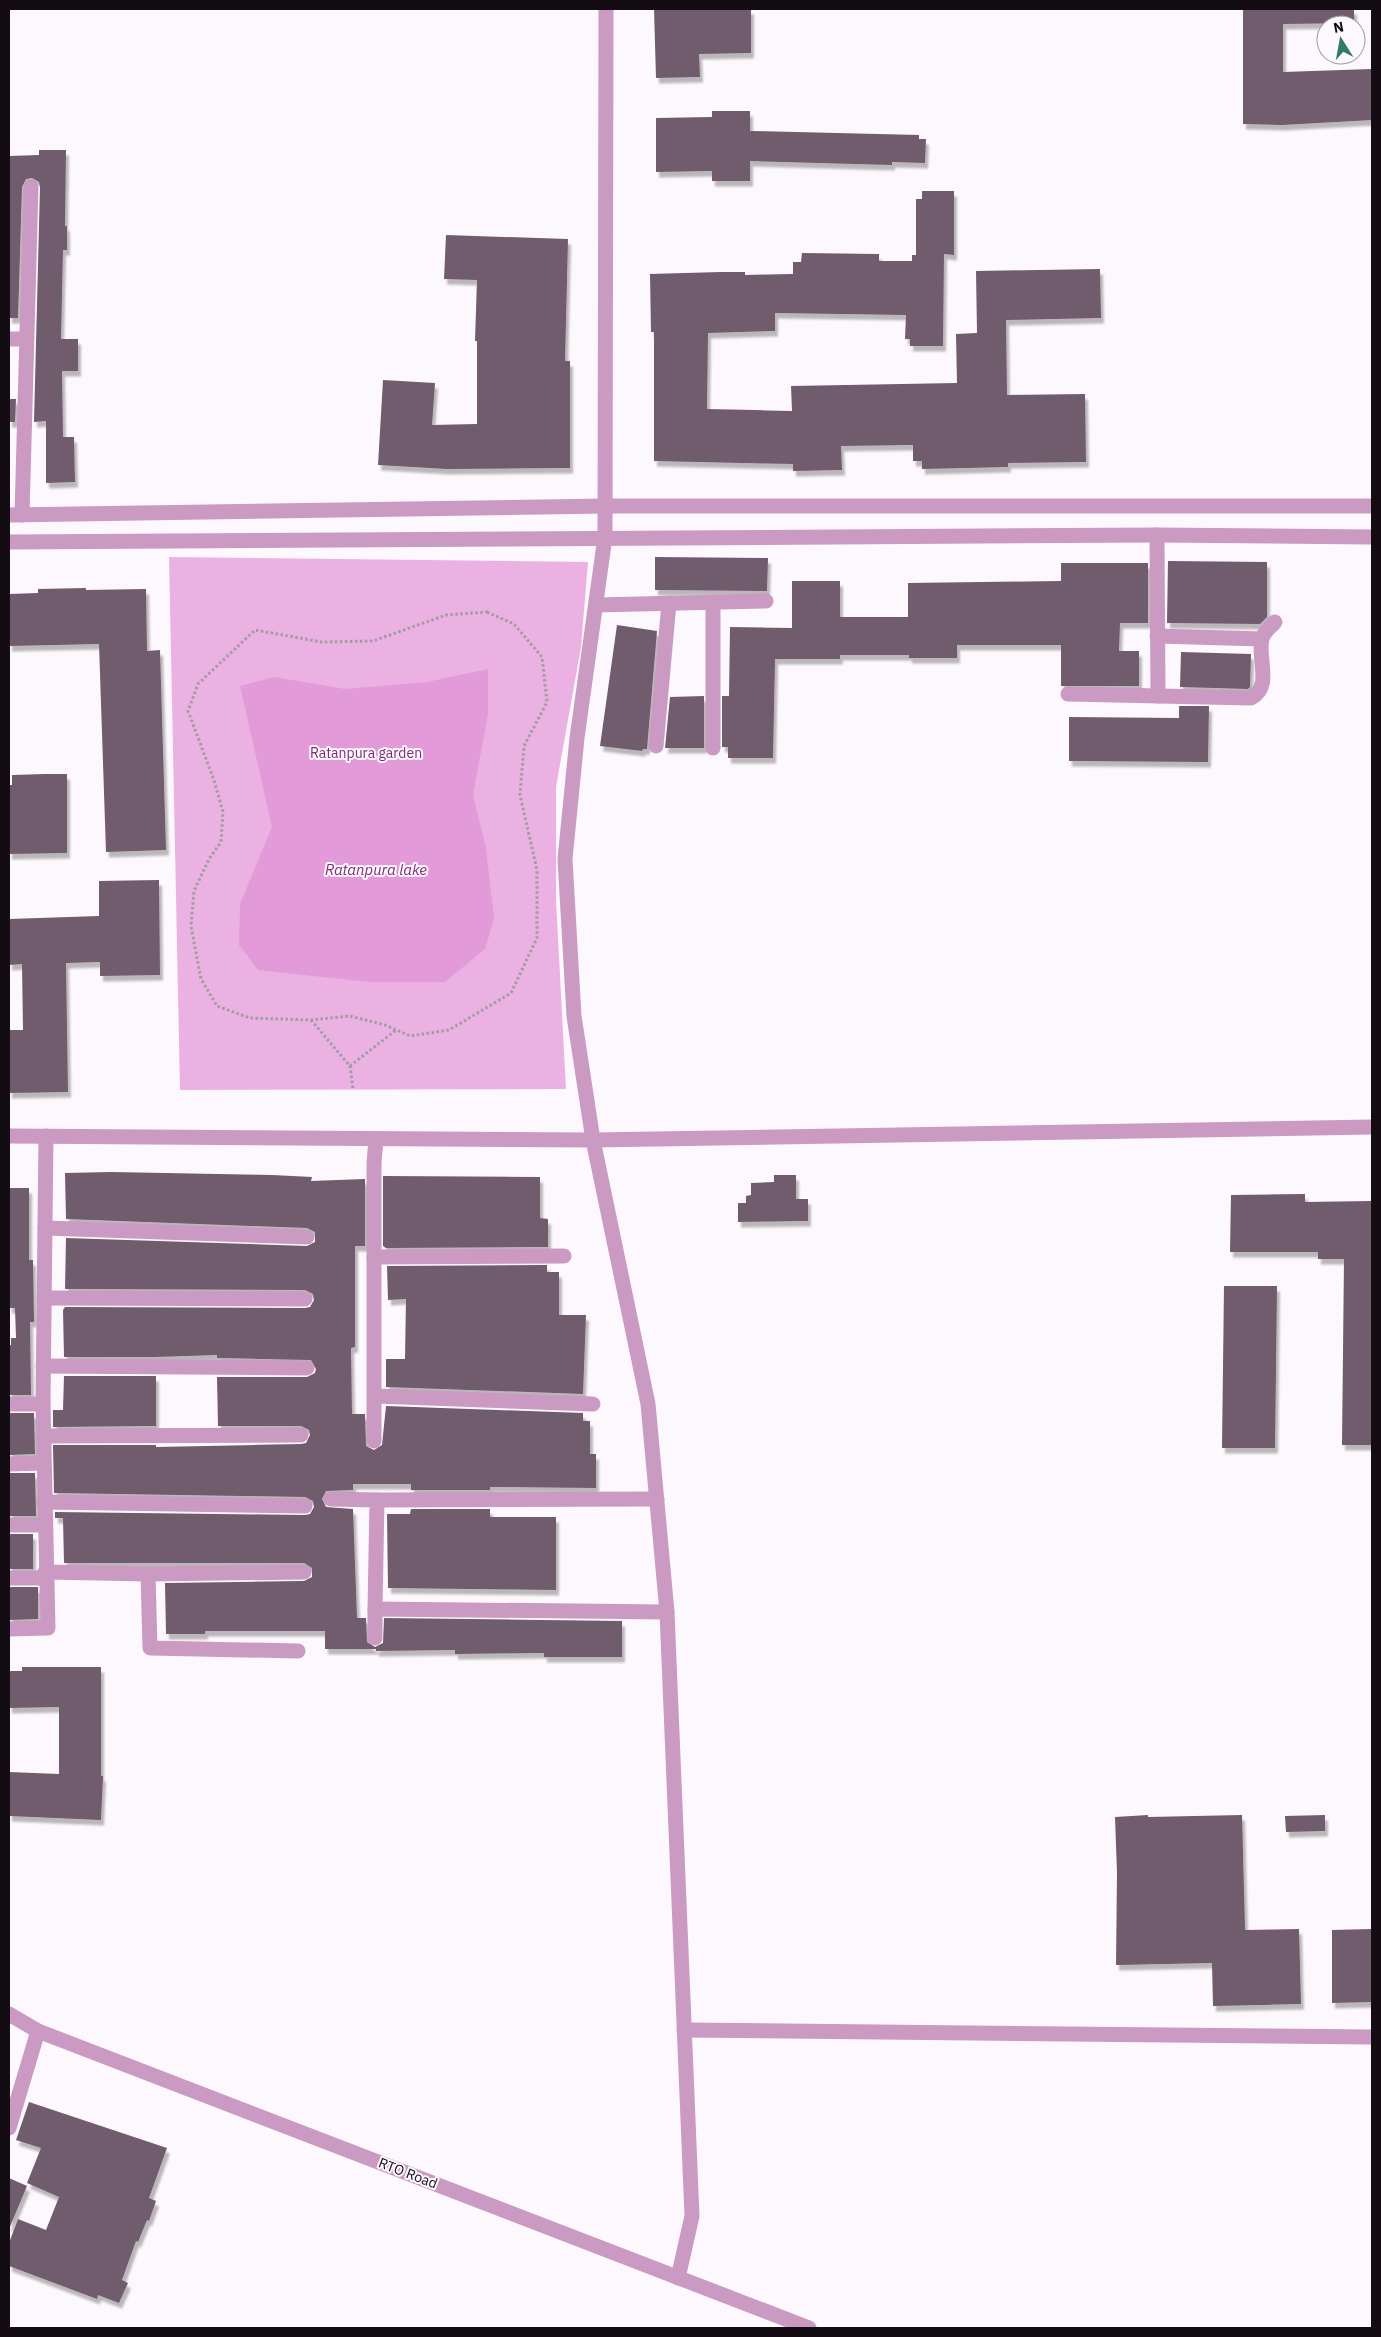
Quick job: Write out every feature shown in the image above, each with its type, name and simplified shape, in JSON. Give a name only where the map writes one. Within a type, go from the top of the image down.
[{"type":"street","points":[[606,9],[605,537],[577,738],[565,859],[574,1016],[593,1140],[648,1404],[667,1612],[692,2216],[678,2278]]},
{"type":"street","points":[[31,187],[26,339],[15,515],[605,506],[1372,506]]},
{"type":"street","points":[[9,339],[26,339]]},
{"type":"street","points":[[1157,535],[1158,696]]},
{"type":"street","points":[[9,542],[605,537],[1157,535],[1372,537]]},
{"type":"street","points":[[596,605],[766,601]]},
{"type":"street","points":[[713,602],[713,748]]},
{"type":"street","points":[[656,746],[669,603]]},
{"type":"street","points":[[1068,694],[1251,698],[1258,694],[1262,687],[1262,638],[1275,622]]},
{"type":"street","points":[[1157,636],[1262,638]]},
{"type":"street","points":[[9,1136],[593,1140],[1372,1126]]},
{"type":"street","points":[[9,1629],[48,1628],[45,1575],[43,1404],[46,1136]]},
{"type":"street","points":[[374,1440],[374,1163],[376,1139]]},
{"type":"street","points":[[45,1228],[307,1237]]},
{"type":"street","points":[[374,1257],[564,1256]]},
{"type":"street","points":[[44,1298],[305,1298]]},
{"type":"street","points":[[43,1366],[307,1368]]},
{"type":"street","points":[[375,1396],[593,1404]]},
{"type":"street","points":[[9,1404],[43,1404]]},
{"type":"street","points":[[44,1436],[300,1436]]},
{"type":"street","points":[[9,1464],[44,1463]]},
{"type":"street","points":[[330,1499],[657,1499]]},
{"type":"street","points":[[374,1638],[377,1500]]},
{"type":"street","points":[[44,1502],[304,1506]]},
{"type":"street","points":[[9,1525],[45,1525]]},
{"type":"street","points":[[9,1578],[45,1575],[304,1572]]},
{"type":"street","points":[[148,1574],[150,1648],[298,1651]]},
{"type":"street","points":[[375,1609],[667,1612]]},
{"type":"street","name":"RTO Road","points":[[9,2014],[38,2031],[809,2328]]},
{"type":"street","points":[[684,2030],[1372,2037]]},
{"type":"street","points":[[9,2128],[38,2031]]},
{"type":"path","points":[[487,612],[514,624],[542,656],[548,702],[524,746],[520,795],[537,870],[537,938],[511,993],[449,1030],[410,1036],[350,1016],[311,1020],[250,1018],[216,1006],[201,979],[191,926],[194,891],[209,859],[221,842],[223,812],[214,780],[188,712],[198,684],[254,630],[322,642],[373,642],[446,615],[487,612]]},
{"type":"path","points":[[311,1020],[350,1066],[353,1089]]},
{"type":"path","points":[[350,1066],[396,1030]]},
{"type":"green space","name":"Ratanpura garden","points":[[169,557],[588,562],[581,647],[556,787],[556,900],[566,1089],[180,1090]]},
{"type":"water","name":"Ratanpura lake","points":[[488,669],[488,714],[473,795],[486,848],[494,919],[485,949],[445,982],[369,982],[258,970],[239,945],[240,904],[272,827],[240,686],[274,677],[345,689],[427,682]]},
{"type":"building","points":[[654,9],[751,9],[751,53],[699,54],[700,77],[656,78]]},
{"type":"building","points":[[1243,9],[1354,9],[1354,15],[1316,15],[1316,24],[1283,24],[1283,72],[1372,69],[1372,120],[1282,125],[1243,124]]},
{"type":"building","points":[[712,111],[750,111],[750,131],[919,135],[919,139],[926,139],[925,163],[892,162],[892,165],[750,161],[750,181],[712,181],[712,171],[656,172],[656,118],[712,117]]},
{"type":"building","points":[[39,150],[66,150],[65,226],[67,226],[67,250],[63,250],[61,339],[78,339],[78,371],[62,371],[63,437],[74,437],[75,482],[46,483],[46,421],[34,422],[40,187],[39,182],[32,178],[26,179],[22,187],[18,318],[9,318],[9,156],[39,155]]},
{"type":"building","points":[[922,191],[954,191],[954,255],[944,254],[943,346],[910,346],[910,339],[905,339],[906,315],[775,313],[775,331],[708,333],[707,409],[792,411],[791,386],[957,383],[956,334],[977,333],[976,271],[1100,269],[1101,318],[1006,320],[1007,395],[1085,394],[1086,462],[1008,463],[1008,467],[922,469],[922,461],[913,461],[913,445],[841,446],[842,470],[793,471],[793,464],[654,461],[654,332],[651,332],[650,274],[745,272],[745,275],[793,274],[793,262],[801,262],[802,253],[879,254],[879,261],[912,261],[912,255],[916,255],[916,199],[922,199]]},
{"type":"building","points":[[446,235],[568,239],[565,361],[570,361],[570,468],[447,469],[378,465],[383,380],[435,383],[432,425],[477,424],[477,341],[475,341],[477,280],[444,279]]},
{"type":"building","points":[[9,399],[16,399],[15,422],[9,422]]},
{"type":"building","points":[[655,557],[768,558],[767,591],[655,590]]},
{"type":"building","points":[[1168,561],[1267,562],[1267,617],[1260,624],[1167,623]]},
{"type":"building","points":[[1061,563],[1148,563],[1148,623],[1120,623],[1119,651],[1139,651],[1139,686],[1061,686],[1061,645],[957,645],[957,658],[909,658],[909,655],[840,655],[840,659],[775,659],[773,758],[728,758],[728,747],[722,747],[722,696],[729,696],[730,627],[792,628],[792,581],[840,581],[840,617],[908,617],[908,583],[1061,581]]},
{"type":"building","points":[[86,588],[86,590],[146,589],[147,651],[160,650],[166,850],[106,852],[99,644],[9,646],[9,594],[38,593],[38,589]]},
{"type":"building","points":[[617,625],[657,631],[647,749],[642,751],[600,746]]},
{"type":"building","points":[[1181,652],[1251,654],[1250,687],[1248,689],[1180,687]]},
{"type":"building","points":[[704,696],[704,748],[665,748],[670,697]]},
{"type":"building","points":[[1179,706],[1209,706],[1208,762],[1069,761],[1069,717],[1179,718]]},
{"type":"building","points":[[67,774],[67,853],[9,854],[9,785],[12,785],[12,775]]},
{"type":"building","points":[[159,880],[160,975],[100,976],[100,962],[66,963],[68,1092],[9,1093],[9,1030],[23,1030],[22,964],[9,965],[9,919],[99,916],[99,881]]},
{"type":"building","points":[[65,1173],[272,1175],[312,1177],[311,1181],[365,1179],[365,1246],[355,1246],[355,1347],[351,1348],[352,1414],[365,1414],[366,1446],[374,1450],[382,1445],[386,1406],[583,1413],[583,1421],[590,1421],[590,1454],[596,1454],[596,1488],[490,1487],[490,1490],[411,1490],[411,1484],[353,1484],[353,1490],[326,1491],[322,1499],[326,1507],[353,1509],[357,1618],[366,1618],[367,1642],[375,1647],[383,1643],[384,1618],[622,1621],[622,1657],[544,1657],[544,1653],[455,1654],[455,1650],[376,1651],[376,1649],[325,1649],[325,1631],[205,1631],[205,1634],[166,1634],[165,1583],[304,1581],[312,1577],[312,1568],[304,1563],[64,1563],[63,1518],[55,1518],[55,1512],[305,1515],[310,1514],[314,1507],[313,1501],[305,1497],[54,1493],[53,1445],[156,1445],[156,1447],[301,1444],[306,1443],[310,1435],[309,1430],[301,1426],[218,1426],[217,1377],[307,1377],[315,1373],[316,1369],[311,1360],[217,1358],[217,1355],[64,1357],[63,1310],[65,1307],[305,1308],[310,1307],[314,1300],[313,1294],[305,1290],[65,1289],[66,1238],[307,1246],[315,1242],[315,1232],[307,1228],[66,1219]]},
{"type":"building","points":[[774,1175],[796,1175],[796,1199],[808,1199],[808,1221],[738,1222],[738,1203],[746,1203],[746,1196],[751,1195],[751,1183],[774,1182]]},
{"type":"building","points":[[383,1176],[540,1177],[540,1218],[548,1219],[548,1247],[386,1248],[383,1246]]},
{"type":"building","points":[[9,1188],[29,1188],[29,1260],[33,1260],[34,1322],[30,1322],[31,1395],[9,1395],[9,1345],[11,1345],[11,1338],[16,1338],[15,1308],[9,1308]]},
{"type":"building","points":[[1305,1194],[1305,1202],[1372,1201],[1372,1445],[1342,1445],[1344,1259],[1318,1259],[1318,1252],[1230,1252],[1231,1195]]},
{"type":"building","points":[[547,1265],[547,1272],[559,1272],[559,1315],[586,1315],[583,1394],[386,1387],[386,1359],[405,1359],[406,1299],[388,1300],[387,1266]]},
{"type":"building","points":[[1224,1286],[1277,1286],[1275,1448],[1222,1448]]},
{"type":"building","points":[[64,1376],[156,1376],[156,1426],[53,1427],[53,1410],[63,1410]]},
{"type":"building","points":[[9,1413],[34,1413],[35,1454],[9,1455]]},
{"type":"building","points":[[9,1473],[35,1473],[36,1516],[9,1516]]},
{"type":"building","points":[[411,1509],[490,1509],[490,1517],[556,1517],[556,1590],[388,1588],[387,1514],[410,1514]]},
{"type":"building","points":[[9,1534],[33,1534],[33,1569],[9,1569]]},
{"type":"building","points":[[9,1587],[38,1587],[38,1619],[9,1620]]},
{"type":"building","points":[[22,1667],[101,1667],[101,1776],[103,1776],[101,1820],[9,1816],[9,1772],[59,1774],[59,1707],[9,1708],[9,1671],[22,1671]]},
{"type":"building","points":[[1148,1815],[1148,1817],[1242,1815],[1245,1930],[1299,1929],[1301,2004],[1213,2006],[1212,1963],[1116,1965],[1117,1873],[1115,1817]]},
{"type":"building","points":[[1325,1815],[1325,1831],[1286,1832],[1285,1816]]},
{"type":"building","points":[[1372,1929],[1372,2002],[1332,2003],[1332,1930]]},
{"type":"building","points":[[29,2102],[167,2148],[149,2198],[156,2201],[149,2221],[147,2220],[138,2242],[136,2241],[122,2280],[128,2283],[119,2303],[98,2295],[97,2299],[9,2266],[9,2243],[18,2219],[46,2230],[59,2197],[27,2183],[41,2148],[16,2140]]},
{"type":"building","points":[[9,2178],[27,2186],[9,2229]]}]
